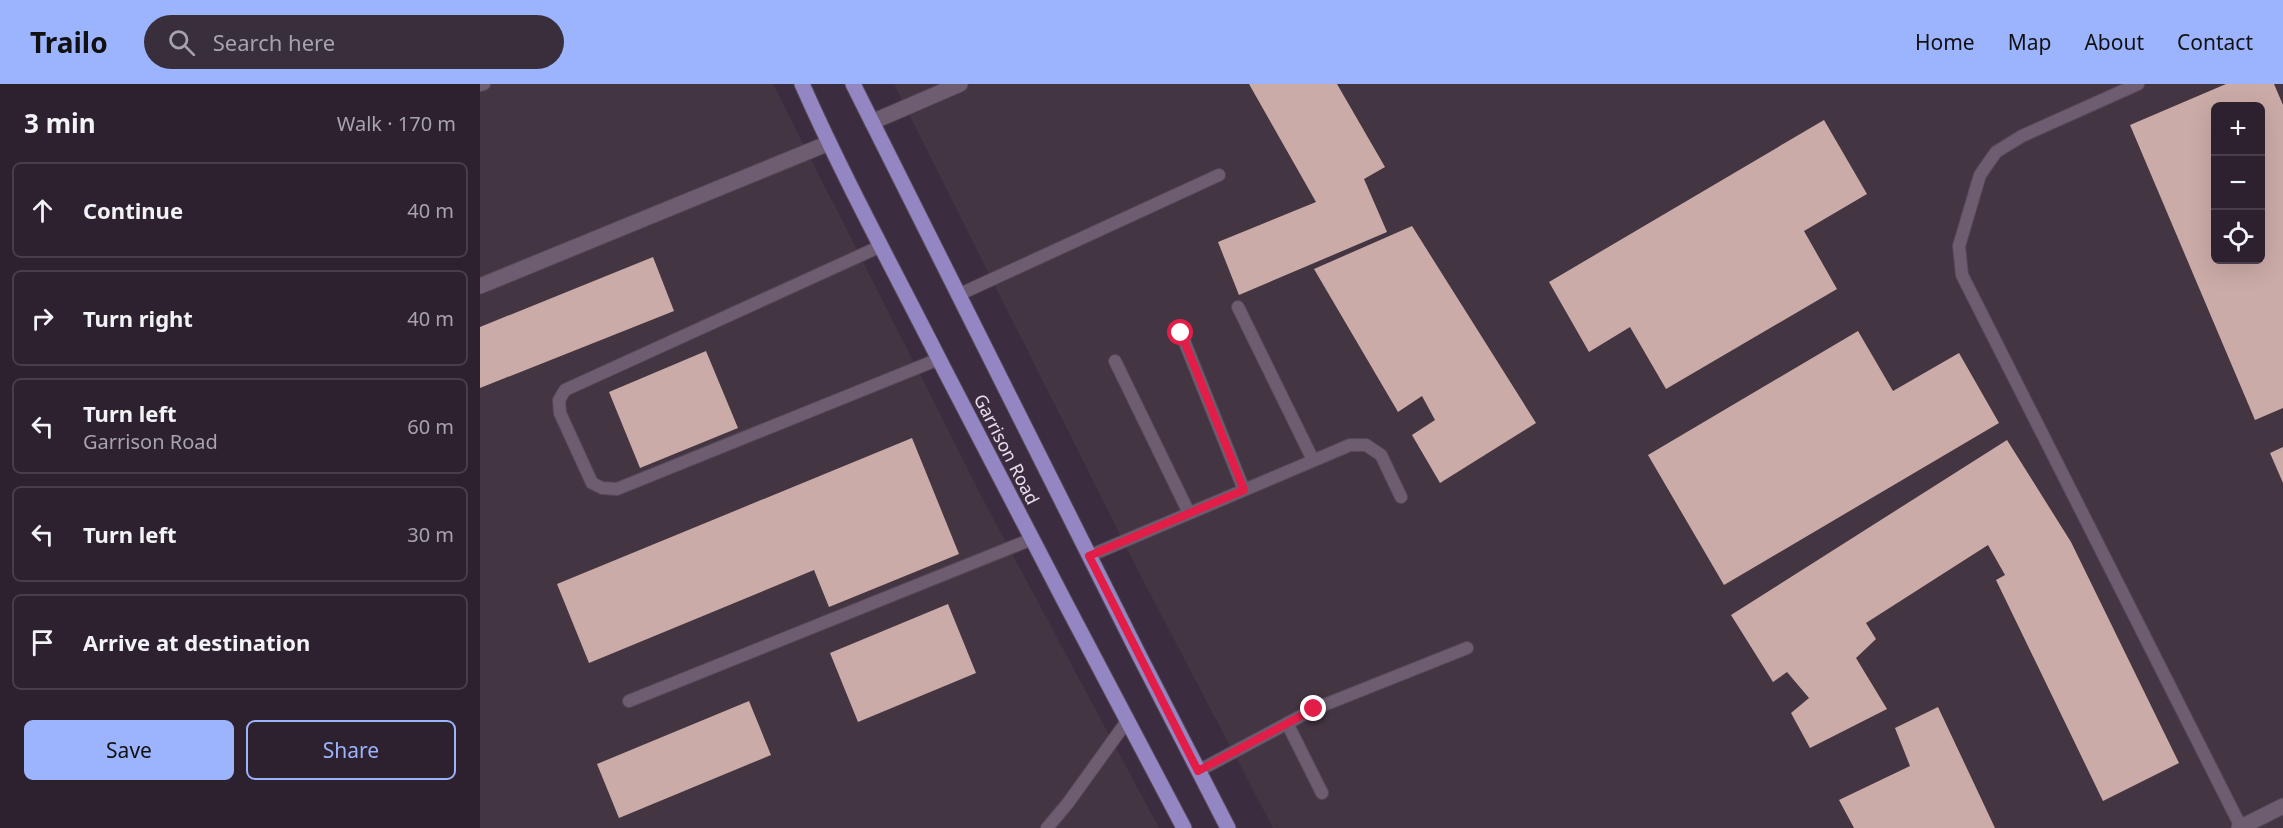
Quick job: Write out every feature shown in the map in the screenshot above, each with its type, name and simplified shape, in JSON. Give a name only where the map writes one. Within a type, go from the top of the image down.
[{"type":"main road","name":"Garrison Road","points":[[802,84],[829,143],[939,359],[1184,828]]},
{"type":"main road","name":"Garrison Road","points":[[853,84],[1228,828]]},
{"type":"street","points":[[872,122],[960,84]]},
{"type":"street","points":[[480,286],[829,143]]},
{"type":"street","points":[[2240,828],[2283,806]]},
{"type":"lane","points":[[2138,84],[2022,136],[1996,152],[1980,175],[1959,246],[1962,275],[2240,828]]},
{"type":"lane","points":[[958,295],[1219,175]]},
{"type":"lane","points":[[881,246],[565,390],[559,400],[560,412],[592,483],[602,488],[616,489],[939,359]]},
{"type":"lane","points":[[1238,307],[1313,460]]},
{"type":"lane","points":[[1181,333],[1244,490]]},
{"type":"lane","points":[[1115,361],[1189,513]]},
{"type":"lane","points":[[1089,556],[1350,445],[1366,445],[1381,455],[1401,497]]},
{"type":"lane","points":[[629,701],[1032,540]]},
{"type":"lane","points":[[1198,771],[1314,709],[1467,648]]},
{"type":"lane","points":[[1047,828],[1127,722]]},
{"type":"lane","points":[[1287,723],[1322,793]]},
{"type":"shaded area","points":[[480,84],[773,84],[986,505],[1159,828],[480,828]]},
{"type":"shaded area","points":[[894,84],[2283,84],[2283,828],[1273,828],[1135,565]]},
{"type":"building","points":[[1249,84],[1337,84],[1385,167],[1364,179],[1387,232],[1239,295],[1218,242],[1316,202]]},
{"type":"building","points":[[2226,84],[2274,84],[2283,105],[2283,408],[2255,420],[2130,125]]},
{"type":"building","points":[[1824,120],[1867,194],[1804,231],[1837,289],[1666,389],[1630,327],[1589,352],[1549,282]]},
{"type":"building","points":[[1412,226],[1536,423],[1440,483],[1412,435],[1435,420],[1422,396],[1398,412],[1314,269]]},
{"type":"building","points":[[653,257],[674,311],[480,388],[480,327]]},
{"type":"building","points":[[1858,331],[1893,391],[1959,353],[1999,423],[1724,585],[1648,455]]},
{"type":"building","points":[[706,351],[738,428],[640,468],[609,392]]},
{"type":"building","points":[[912,438],[959,554],[829,607],[814,570],[589,663],[557,584]]},
{"type":"building","points":[[2007,440],[2071,542],[2179,763],[2103,801],[1996,580],[2005,575],[1988,545],[1866,623],[1876,639],[1856,658],[1887,709],[1810,748],[1791,713],[1809,698],[1787,672],[1773,682],[1731,615]]},
{"type":"building","points":[[2283,447],[2283,483],[2270,453]]},
{"type":"building","points":[[948,604],[976,673],[858,722],[830,653]]},
{"type":"building","points":[[749,701],[771,755],[619,818],[597,764]]},
{"type":"building","points":[[1938,707],[1995,828],[1854,828],[1839,800],[1910,766],[1895,728]]},
{"type":"route","points":[[1181,333],[1244,490],[1089,556],[1198,771],[1314,709]]}]
